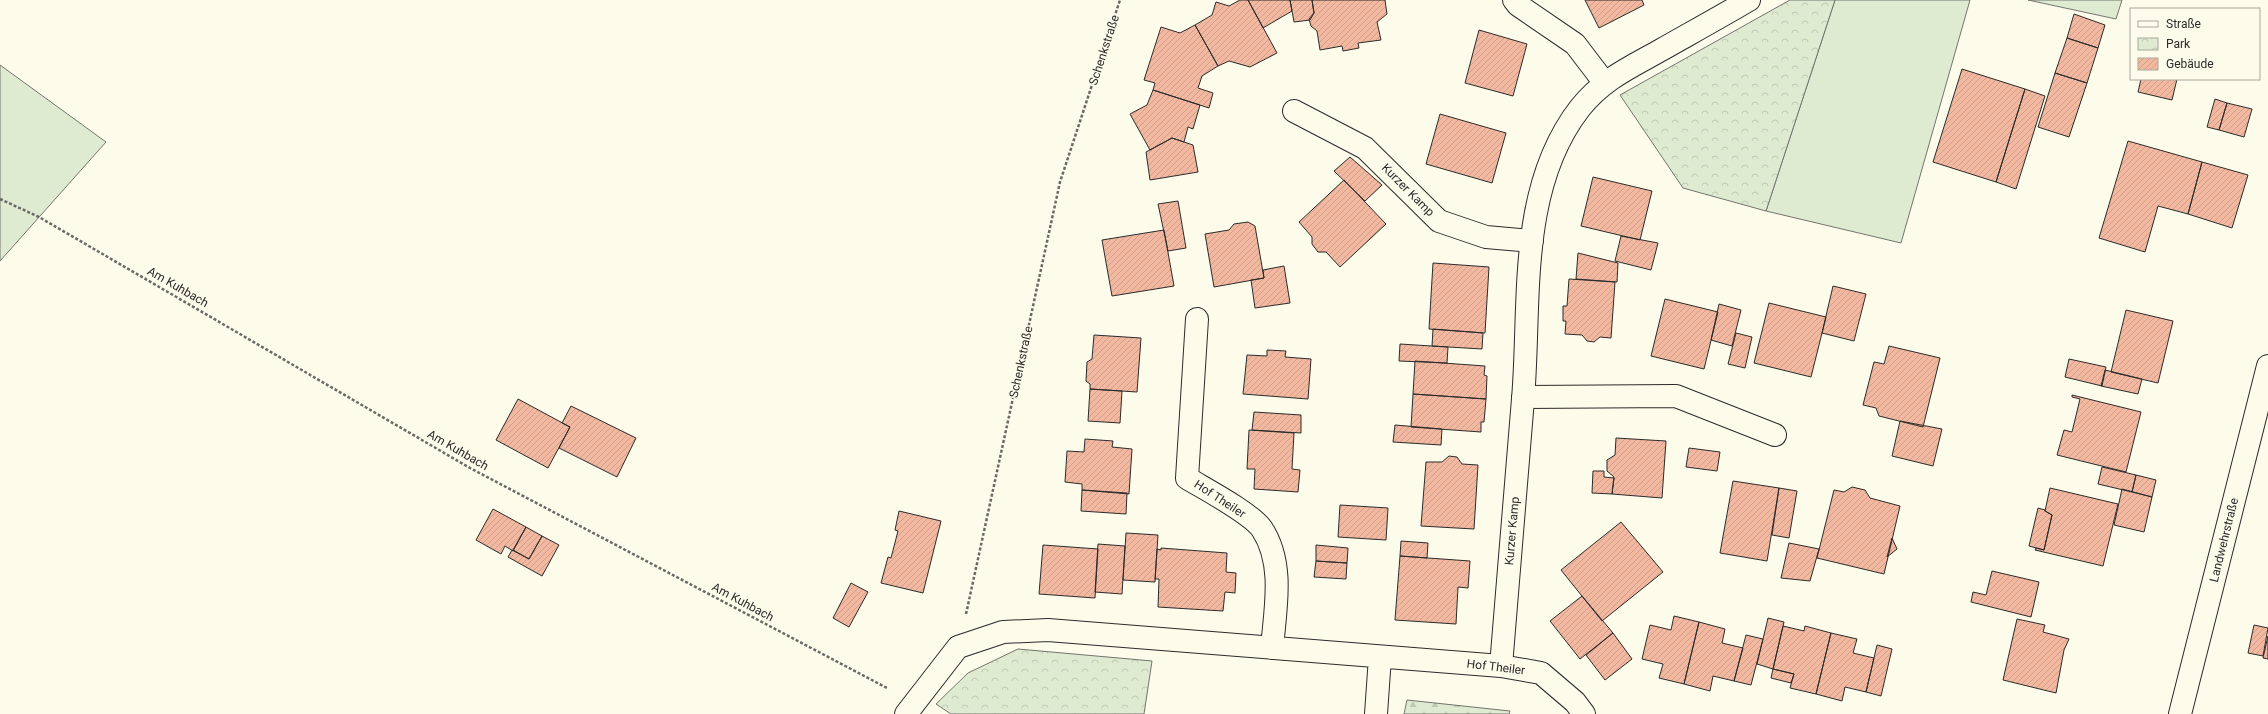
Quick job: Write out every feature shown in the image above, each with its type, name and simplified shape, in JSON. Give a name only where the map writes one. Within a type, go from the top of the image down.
[{"type":"street","points":[[1514,0],[1518,5],[1575,44],[1604,82]]},
{"type":"street","name":"Kurzer Kamp","points":[[1501,666],[1523,397],[1532,241],[1540,190],[1549,161],[1562,135],[1580,108],[1604,82],[1749,0]]},
{"type":"street","name":"Kurzer Kamp","points":[[1294,111],[1365,148],[1439,221],[1486,237],[1532,241]]},
{"type":"street","name":"Hof Theiler","points":[[1197,319],[1187,478],[1245,514],[1262,529],[1277,564],[1272,648]]},
{"type":"street","name":"Landwehrstraße","points":[[2180,714],[2267,376]]},
{"type":"street","points":[[1523,397],[1676,396],[1775,435]]},
{"type":"street","name":"Hof Theiler","points":[[958,647],[1003,632],[1048,630],[1501,666],[1541,673],[1575,702],[1584,714]]},
{"type":"street","points":[[910,708],[958,647]]},
{"type":"street","points":[[1376,714],[1380,657]]},
{"type":"path","name":"Schenkstraße","points":[[958,647],[1060,182],[1120,0]]},
{"type":"path","name":"Am Kuhbach","points":[[0,199],[38,217],[470,468],[910,708]]},
{"type":"green space","points":[[1790,0],[1835,0],[1766,211],[1683,188],[1620,95]]},
{"type":"green space","points":[[1835,0],[1970,0],[1901,243],[1766,211]]},
{"type":"green space","points":[[2028,0],[2122,0],[2116,19]]},
{"type":"green space","points":[[0,65],[106,142],[0,261]]},
{"type":"green space","points":[[1018,649],[1152,661],[1144,714],[951,714],[936,704],[968,673]]},
{"type":"green space","points":[[1407,700],[1510,711],[1509,714],[1404,714]]},
{"type":"building","points":[[1240,0],[1248,0],[1277,53],[1250,67],[1229,61],[1218,66],[1195,25],[1212,15],[1216,2],[1229,6]]},
{"type":"building","points":[[1248,0],[1290,0],[1292,11],[1263,28]]},
{"type":"building","points":[[1290,0],[1312,0],[1314,13],[1310,20],[1294,22]]},
{"type":"building","points":[[1312,0],[1385,0],[1387,14],[1377,22],[1381,40],[1358,43],[1359,48],[1343,51],[1342,46],[1320,50],[1317,31],[1311,26],[1309,19],[1314,13]]},
{"type":"building","points":[[1585,0],[1642,0],[1644,5],[1599,28]]},
{"type":"building","points":[[2074,14],[2105,25],[2098,48],[2067,38]]},
{"type":"building","points":[[1195,25],[1218,66],[1202,76],[1198,88],[1213,93],[1209,108],[1153,90],[1155,83],[1144,80],[1161,27],[1180,33]]},
{"type":"building","points":[[1479,30],[1527,44],[1513,96],[1465,83]]},
{"type":"building","points":[[2067,38],[2098,48],[2087,83],[2055,73]]},
{"type":"building","points":[[1962,69],[2025,89],[1996,182],[1933,162]]},
{"type":"building","points":[[2055,73],[2087,83],[2069,137],[2038,127]]},
{"type":"building","points":[[2141,80],[2177,80],[2172,100],[2138,92]]},
{"type":"building","points":[[2025,89],[2045,96],[2016,189],[1996,182]]},
{"type":"building","points":[[1153,90],[1200,105],[1193,129],[1188,127],[1184,142],[1172,138],[1150,150],[1130,114],[1147,105]]},
{"type":"building","points":[[2215,99],[2227,103],[2219,130],[2207,127]]},
{"type":"building","points":[[2227,103],[2252,109],[2244,137],[2219,130]]},
{"type":"building","points":[[1440,114],[1506,133],[1492,183],[1426,164]]},
{"type":"building","points":[[1172,138],[1193,145],[1198,172],[1150,180],[1146,152]]},
{"type":"building","points":[[2128,141],[2202,162],[2188,214],[2158,206],[2145,252],[2099,238]]},
{"type":"building","points":[[1350,157],[1382,185],[1365,201],[1334,171]]},
{"type":"building","points":[[2202,162],[2248,175],[2232,228],[2188,214]]},
{"type":"building","points":[[1593,177],[1652,191],[1640,240],[1581,226]]},
{"type":"building","points":[[1344,180],[1386,224],[1340,267],[1326,252],[1318,252],[1312,244],[1312,237],[1299,222]]},
{"type":"building","points":[[1178,201],[1186,248],[1168,251],[1158,204]]},
{"type":"building","points":[[1248,222],[1255,226],[1264,278],[1214,287],[1205,234],[1229,230],[1234,224]]},
{"type":"building","points":[[1164,230],[1174,286],[1112,296],[1102,240]]},
{"type":"building","points":[[1621,236],[1658,243],[1651,270],[1615,261]]},
{"type":"building","points":[[1578,253],[1618,263],[1617,282],[1576,279]]},
{"type":"building","points":[[1433,263],[1489,267],[1485,333],[1429,329]]},
{"type":"building","points":[[1284,266],[1290,303],[1255,308],[1251,280],[1264,278],[1263,270]]},
{"type":"building","points":[[1569,279],[1615,282],[1611,338],[1600,337],[1594,342],[1587,341],[1582,335],[1565,334],[1566,321],[1563,321],[1563,306],[1567,306]]},
{"type":"building","points":[[1833,286],[1866,294],[1854,341],[1822,333]]},
{"type":"building","points":[[1665,299],[1718,312],[1704,369],[1651,356]]},
{"type":"building","points":[[1769,303],[1826,317],[1811,377],[1754,363]]},
{"type":"building","points":[[1719,304],[1741,310],[1732,346],[1711,340]]},
{"type":"building","points":[[2126,310],[2173,321],[2158,383],[2111,372]]},
{"type":"building","points":[[1433,329],[1483,333],[1482,349],[1432,346]]},
{"type":"building","points":[[1736,333],[1752,337],[1745,368],[1728,364]]},
{"type":"building","points":[[1094,335],[1141,338],[1137,392],[1090,389],[1090,384],[1086,381],[1087,362],[1092,359]]},
{"type":"building","points":[[1400,344],[1448,347],[1447,363],[1399,361]]},
{"type":"building","points":[[1889,346],[1940,358],[1923,427],[1879,416],[1876,408],[1863,405],[1874,362],[1884,364]]},
{"type":"building","points":[[1267,350],[1286,351],[1285,357],[1311,359],[1308,399],[1243,394],[1247,355],[1267,356]]},
{"type":"building","points":[[2069,359],[2106,367],[2102,386],[2065,377]]},
{"type":"building","points":[[1415,361],[1485,366],[1484,375],[1487,376],[1486,399],[1413,394]]},
{"type":"building","points":[[2105,370],[2142,379],[2138,394],[2101,386]]},
{"type":"building","points":[[1090,389],[1122,391],[1120,423],[1088,421]]},
{"type":"building","points":[[1413,394],[1486,399],[1484,422],[1481,422],[1481,432],[1411,427]]},
{"type":"building","points":[[2072,395],[2141,412],[2126,472],[2057,455],[2064,430],[2072,432],[2080,399],[2072,397]]},
{"type":"building","points":[[518,399],[570,427],[548,468],[496,440]]},
{"type":"building","points":[[571,406],[636,438],[617,477],[559,448],[570,427],[562,423]]},
{"type":"building","points":[[1254,412],[1301,415],[1301,433],[1252,430]]},
{"type":"building","points":[[1900,421],[1942,429],[1933,466],[1892,456]]},
{"type":"building","points":[[1395,425],[1442,429],[1441,445],[1393,442]]},
{"type":"building","points":[[1249,430],[1294,433],[1292,469],[1300,470],[1298,492],[1254,489],[1255,469],[1247,469]]},
{"type":"building","points":[[1616,438],[1666,441],[1662,498],[1612,494],[1614,477],[1607,471],[1607,460],[1615,455]]},
{"type":"building","points":[[1085,439],[1113,441],[1112,447],[1132,449],[1129,494],[1082,490],[1082,484],[1065,482],[1067,451],[1084,452]]},
{"type":"building","points":[[1689,448],[1720,452],[1717,471],[1686,467]]},
{"type":"building","points":[[1449,456],[1457,457],[1462,464],[1478,465],[1474,529],[1421,526],[1426,462],[1442,462]]},
{"type":"building","points":[[2102,467],[2136,475],[2132,492],[2098,484]]},
{"type":"building","points":[[1593,471],[1604,471],[1604,477],[1614,478],[1612,494],[1592,493]]},
{"type":"building","points":[[2136,475],[2156,480],[2152,497],[2132,492]]},
{"type":"building","points":[[1733,481],[1779,488],[1767,561],[1720,553]]},
{"type":"building","points":[[1852,487],[1865,490],[1870,498],[1900,506],[1884,574],[1817,558],[1834,490],[1844,492]]},
{"type":"building","points":[[1779,488],[1797,491],[1789,538],[1772,535]]},
{"type":"building","points":[[2050,488],[2118,504],[2103,566],[2035,550],[2036,548],[2044,550],[2052,515],[2045,511]]},
{"type":"building","points":[[2122,489],[2152,497],[2144,532],[2114,525]]},
{"type":"building","points":[[1082,490],[1127,493],[1126,514],[1081,511]]},
{"type":"building","points":[[1340,505],[1388,508],[1386,540],[1338,537]]},
{"type":"building","points":[[2038,508],[2045,510],[2052,515],[2044,550],[2029,546]]},
{"type":"building","points":[[493,509],[526,527],[513,551],[505,546],[501,554],[476,540]]},
{"type":"building","points":[[899,511],[941,521],[923,593],[881,583],[888,557],[891,558],[898,531],[895,530]]},
{"type":"building","points":[[1621,522],[1663,572],[1602,621],[1561,570]]},
{"type":"building","points":[[526,527],[542,536],[529,559],[513,550]]},
{"type":"building","points":[[1126,533],[1158,535],[1155,582],[1123,580]]},
{"type":"building","points":[[542,536],[559,545],[542,576],[508,557],[512,550],[529,559]]},
{"type":"building","points":[[1892,538],[1897,549],[1887,557]]},
{"type":"building","points":[[1401,541],[1428,543],[1427,558],[1400,556]]},
{"type":"building","points":[[1789,543],[1819,549],[1810,581],[1781,578]]},
{"type":"building","points":[[1098,544],[1125,546],[1122,594],[1095,592]]},
{"type":"building","points":[[1043,545],[1098,549],[1095,598],[1039,594]]},
{"type":"building","points":[[1316,545],[1348,548],[1347,563],[1316,561]]},
{"type":"building","points":[[1161,548],[1227,553],[1226,572],[1236,573],[1235,593],[1225,592],[1223,611],[1158,607],[1159,579],[1155,579],[1157,549],[1161,550]]},
{"type":"building","points":[[1400,556],[1470,561],[1468,588],[1458,587],[1456,624],[1395,620]]},
{"type":"building","points":[[1316,561],[1347,563],[1346,579],[1314,577]]},
{"type":"building","points":[[1992,571],[2039,582],[2031,617],[1971,602],[1973,592],[1986,595]]},
{"type":"building","points":[[851,583],[868,592],[849,627],[833,618]]},
{"type":"building","points":[[1582,596],[1613,633],[1580,659],[1550,621]]},
{"type":"building","points":[[1674,616],[1699,622],[1684,684],[1659,678],[1663,664],[1642,659],[1650,625],[1671,630]]},
{"type":"building","points":[[1768,618],[1784,622],[1773,669],[1757,664]]},
{"type":"building","points":[[2017,619],[2045,625],[2043,632],[2069,639],[2064,650],[2056,693],[2003,680]]},
{"type":"building","points":[[1699,622],[1725,629],[1722,643],[1743,648],[1734,681],[1713,676],[1710,691],[1684,684]]},
{"type":"building","points":[[2254,625],[2268,628],[2263,656],[2248,653]]},
{"type":"building","points":[[1783,626],[1804,631],[1805,626],[1831,633],[1816,694],[1790,688],[1794,674],[1773,669]]},
{"type":"building","points":[[1613,633],[1632,659],[1605,680],[1586,655]]},
{"type":"building","points":[[1831,633],[1857,639],[1853,653],[1874,658],[1866,692],[1845,687],[1842,701],[1816,694]]},
{"type":"building","points":[[1746,635],[1763,639],[1751,685],[1734,681]]},
{"type":"building","points":[[2268,636],[2268,659],[2263,658]]},
{"type":"building","points":[[1877,645],[1892,649],[1881,696],[1866,692]]},
{"type":"building","points":[[1773,669],[1794,674],[1791,683],[1771,678]]}]
